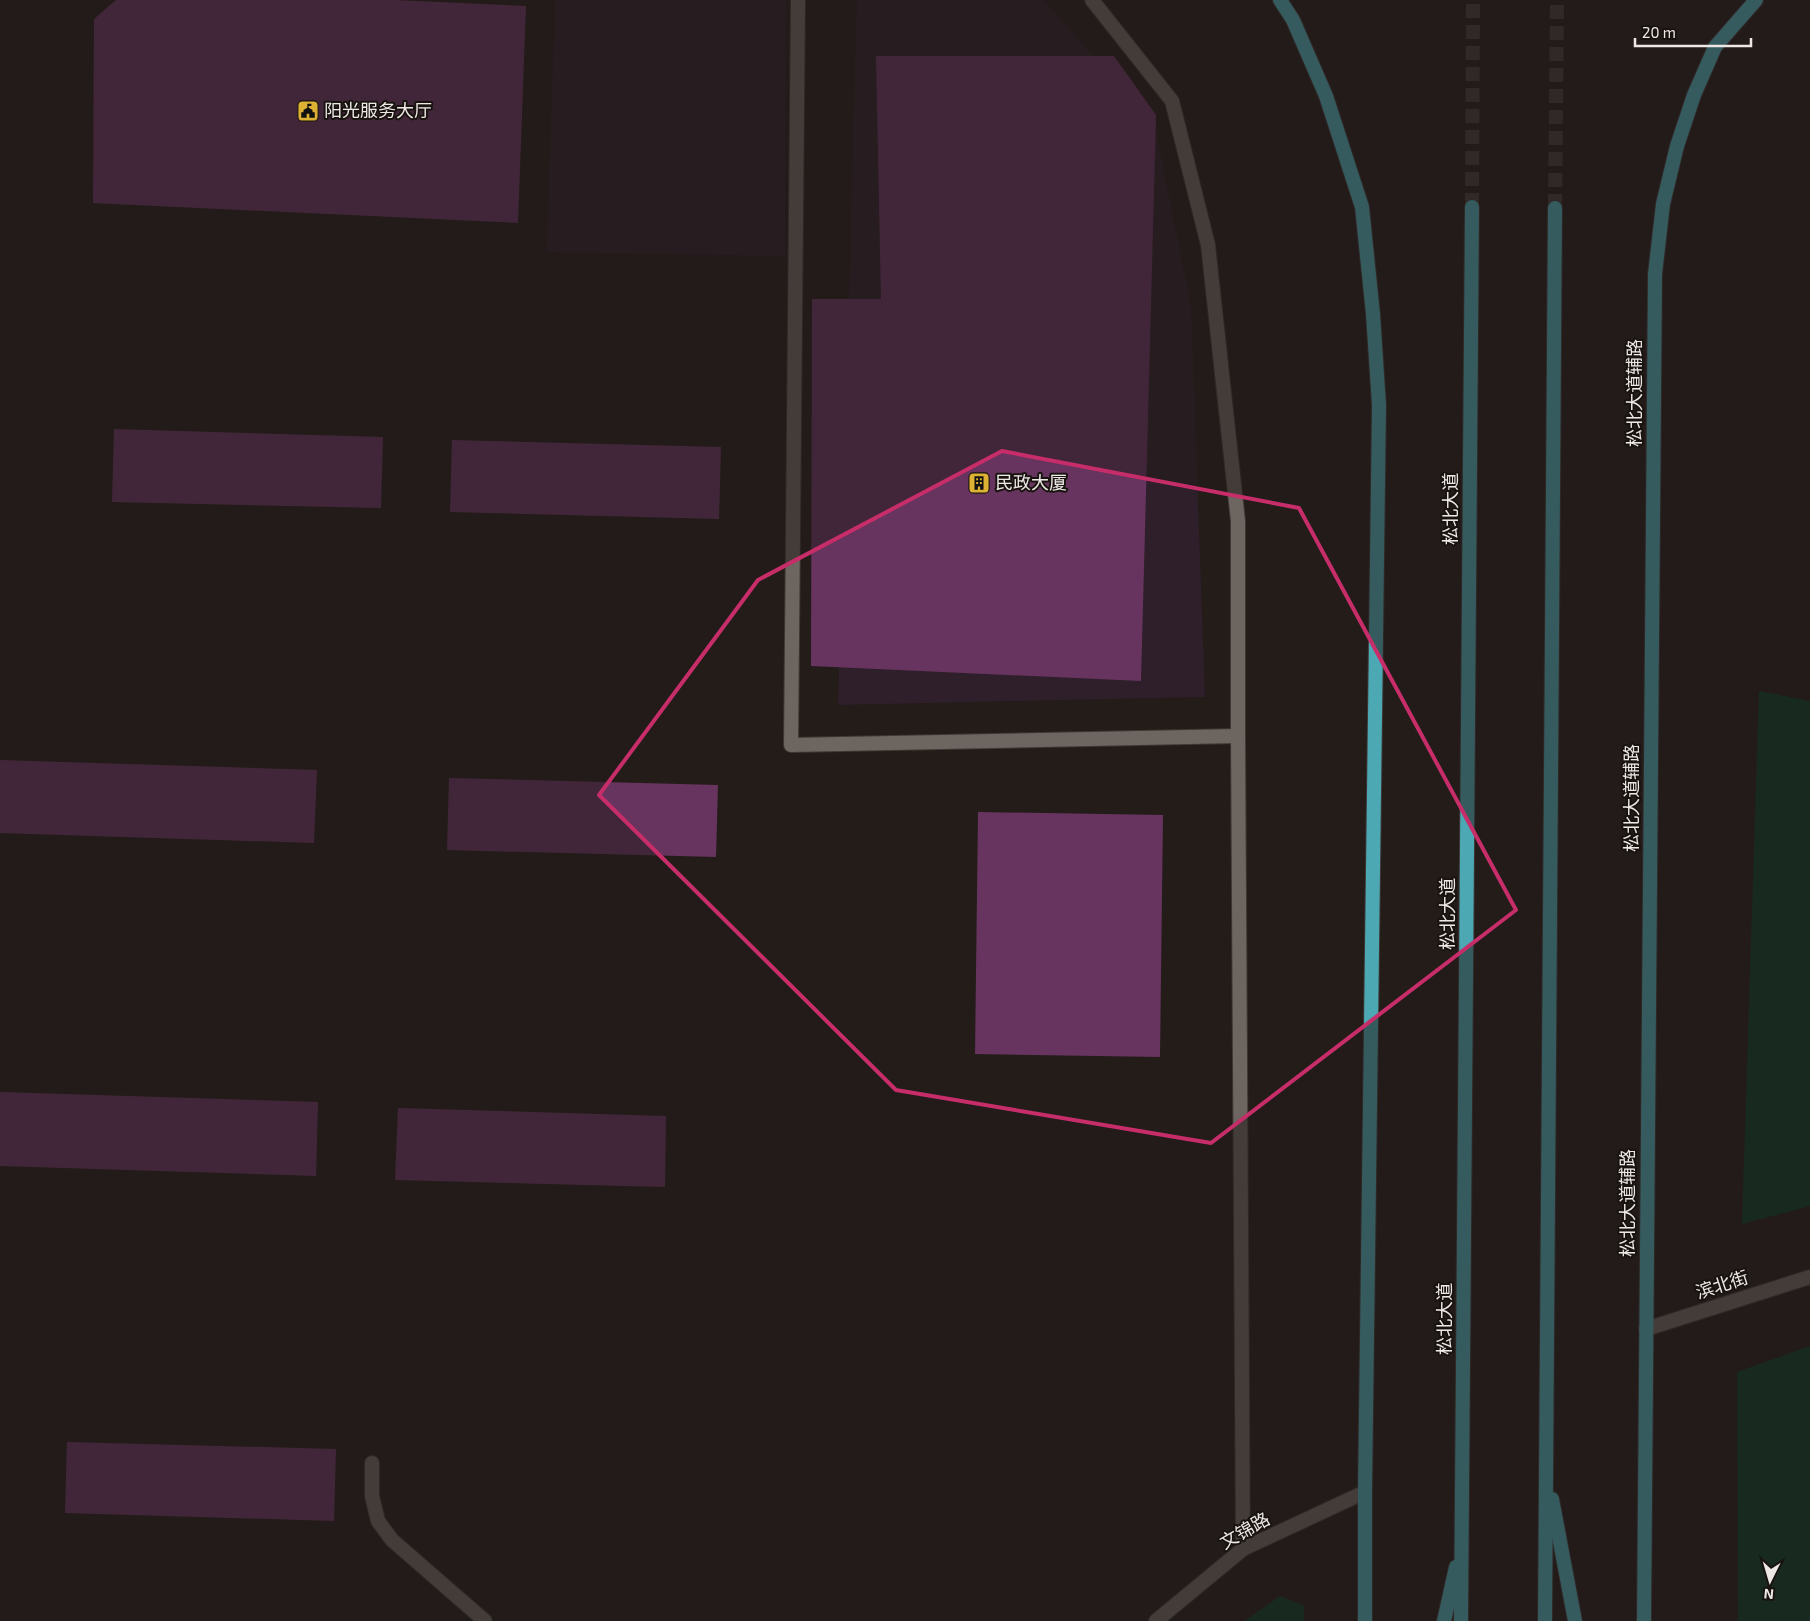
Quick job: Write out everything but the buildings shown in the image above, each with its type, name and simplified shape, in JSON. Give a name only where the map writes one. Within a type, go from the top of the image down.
[{"type":"highway","points":[[1280,0],[1293,20],[1326,96],[1362,206],[1373,314],[1379,405],[1364,1492],[1365,1621]]},
{"type":"highway","name":"松北大道辅路","points":[[1644,1621],[1655,274],[1663,204],[1677,146],[1694,95],[1715,47],[1756,0]]},
{"type":"highway","name":"松北大道","points":[[1461,1621],[1472,207]]},
{"type":"highway","points":[[1545,1621],[1555,208]]},
{"type":"highway","points":[[1546,1468],[1575,1621]]},
{"type":"highway","points":[[1444,1621],[1462,1539]]},
{"type":"street","points":[[798,0],[790,744],[1238,736]]},
{"type":"street","points":[[1092,0],[1172,101],[1208,245],[1238,521],[1243,1549]]},
{"type":"street","name":"滨北街","points":[[1646,1329],[1810,1277]]},
{"type":"street","points":[[372,1463],[372,1496],[378,1521],[392,1540],[485,1621]]},
{"type":"street","name":"文锦路","points":[[1156,1621],[1243,1549],[1364,1492]]},
{"type":"highlighted area","points":[[1002,451],[1299,508],[1516,910],[1211,1143],[896,1090],[599,795],[758,580]]},
{"type":"shaded area","points":[[555,0],[786,0],[785,256],[547,252]]},
{"type":"shaded area","name":"民政大厦","points":[[857,0],[1043,0],[1154,123],[1191,306],[1205,697],[838,705]]},
{"type":"green space","points":[[1759,691],[1810,701],[1810,1206],[1742,1224]]},
{"type":"green space","points":[[1810,1346],[1810,1621],[1738,1621],[1737,1372]]},
{"type":"green space","points":[[1280,1596],[1304,1606],[1304,1621],[1245,1621]]},
{"type":"tunnel","points":[[1472,207],[1473,0]]},
{"type":"tunnel","points":[[1555,208],[1557,0]]},
{"type":"place","name":"阳光服务大厅","points":[[308,111]]},
{"type":"place","name":"民政大厦","points":[[979,483]]}]
